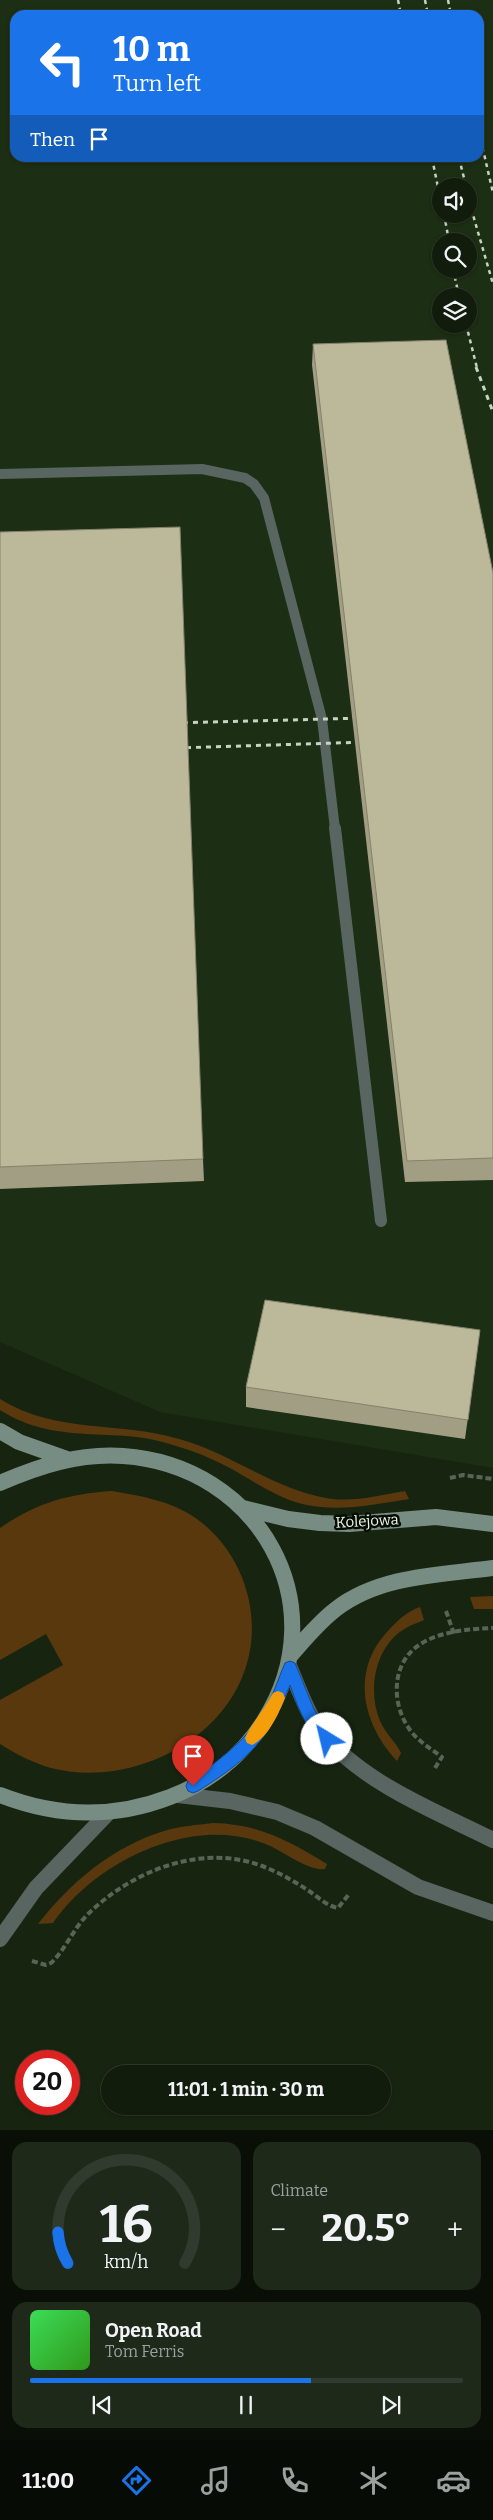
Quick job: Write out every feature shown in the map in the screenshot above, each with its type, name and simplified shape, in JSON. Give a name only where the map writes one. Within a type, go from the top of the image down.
[{"type":"street","points":[[0,1431],[19,1442],[67,1459]]},
{"type":"street","points":[[0,1483],[27,1470],[67,1459],[100,1456],[142,1458],[177,1468],[204,1481],[229,1496],[242,1508],[271,1543],[284,1569],[293,1606],[294,1637],[291,1661],[269,1717],[246,1746],[222,1768],[178,1795],[141,1808],[108,1813],[75,1814],[41,1809],[0,1795]]},
{"type":"street","name":"Kolejowa","points":[[242,1508],[320,1523],[349,1524],[436,1517],[493,1524]]},
{"type":"street","points":[[291,1661],[323,1620],[343,1604],[367,1592],[395,1583],[493,1568]]},
{"type":"lane","points":[[0,474],[202,469],[245,478],[264,498],[322,719],[381,1222]]},
{"type":"lane","points":[[291,1661],[308,1713],[327,1739],[348,1757],[412,1799],[493,1840]]},
{"type":"lane","points":[[178,1795],[230,1800],[277,1812],[315,1828],[418,1886],[493,1912]]},
{"type":"lane","points":[[0,1938],[16,1910],[46,1874],[108,1813]]},
{"type":"path","points":[[446,1608],[454,1634]]},
{"type":"path","points":[[433,1770],[442,1757],[409,1730],[398,1705],[396,1679],[405,1658],[413,1649],[427,1641],[454,1634],[493,1628]]},
{"type":"path","points":[[25,1960],[46,1965],[51,1963],[78,1926],[113,1892],[161,1868],[193,1860],[216,1856],[250,1862],[286,1878],[333,1907],[338,1908],[352,1890]]},
{"type":"shaded area","points":[[0,0],[493,0],[493,1468],[160,1412],[0,1342]]},
{"type":"shaded area","points":[[0,1399],[21,1410],[65,1422],[133,1430],[179,1439],[198,1445],[288,1487],[326,1498],[346,1500],[405,1491],[409,1499],[333,1508],[307,1505],[275,1494],[220,1463],[180,1447],[151,1439],[129,1436],[65,1432],[43,1428],[22,1421],[0,1410]]},
{"type":"shaded area","points":[[112,1491],[145,1497],[177,1508],[197,1519],[214,1533],[228,1550],[246,1590],[251,1611],[252,1632],[249,1654],[243,1675],[230,1700],[212,1723],[189,1741],[164,1756],[137,1766],[108,1772],[79,1772],[51,1768],[25,1758],[0,1744],[0,1700],[63,1665],[46,1634],[0,1660],[0,1528],[27,1512],[53,1501],[96,1492]]},
{"type":"shaded area","points":[[493,1596],[493,1609],[474,1609],[470,1597]]},
{"type":"shaded area","points":[[420,1607],[424,1620],[410,1625],[395,1636],[387,1645],[376,1670],[374,1683],[376,1709],[380,1721],[401,1753],[397,1761],[385,1747],[369,1715],[365,1698],[365,1681],[368,1664],[375,1648],[398,1621],[410,1611]]},
{"type":"shaded area","points":[[213,1823],[245,1827],[273,1835],[327,1864],[325,1869],[310,1867],[263,1843],[235,1836],[205,1835],[176,1840],[146,1850],[119,1863],[93,1881],[71,1901],[53,1923],[38,1924],[79,1880],[110,1856],[127,1846],[170,1829]]},
{"type":"building","points":[[446,340],[493,573],[493,1158],[407,1161],[313,344]]},
{"type":"building","points":[[180,527],[203,1159],[0,1167],[0,532]]},
{"type":"building","points":[[265,1300],[480,1330],[468,1420],[246,1387]]},
{"type":"railway","points":[[398,0],[400,10]]},
{"type":"railway","points":[[425,0],[427,10]]},
{"type":"railway","points":[[448,0],[450,10]]},
{"type":"railway","points":[[484,154],[493,193]]},
{"type":"railway","points":[[433,162],[436,178]]},
{"type":"railway","points":[[460,162],[464,178]]},
{"type":"railway","points":[[446,223],[448,233]]},
{"type":"railway","points":[[475,223],[493,284]]},
{"type":"railway","points":[[455,278],[457,288]]},
{"type":"railway","points":[[468,333],[477,368]]},
{"type":"railway","points":[[476,367],[493,412]]},
{"type":"railway","points":[[173,723],[366,718]]},
{"type":"railway","points":[[176,748],[368,742]]},
{"type":"slow traffic","points":[[252,1738],[269,1717],[278,1698]]},
{"type":"route","points":[[193,1786],[222,1768],[246,1746],[269,1717],[281,1693],[290,1668],[308,1713],[327,1739]]}]
